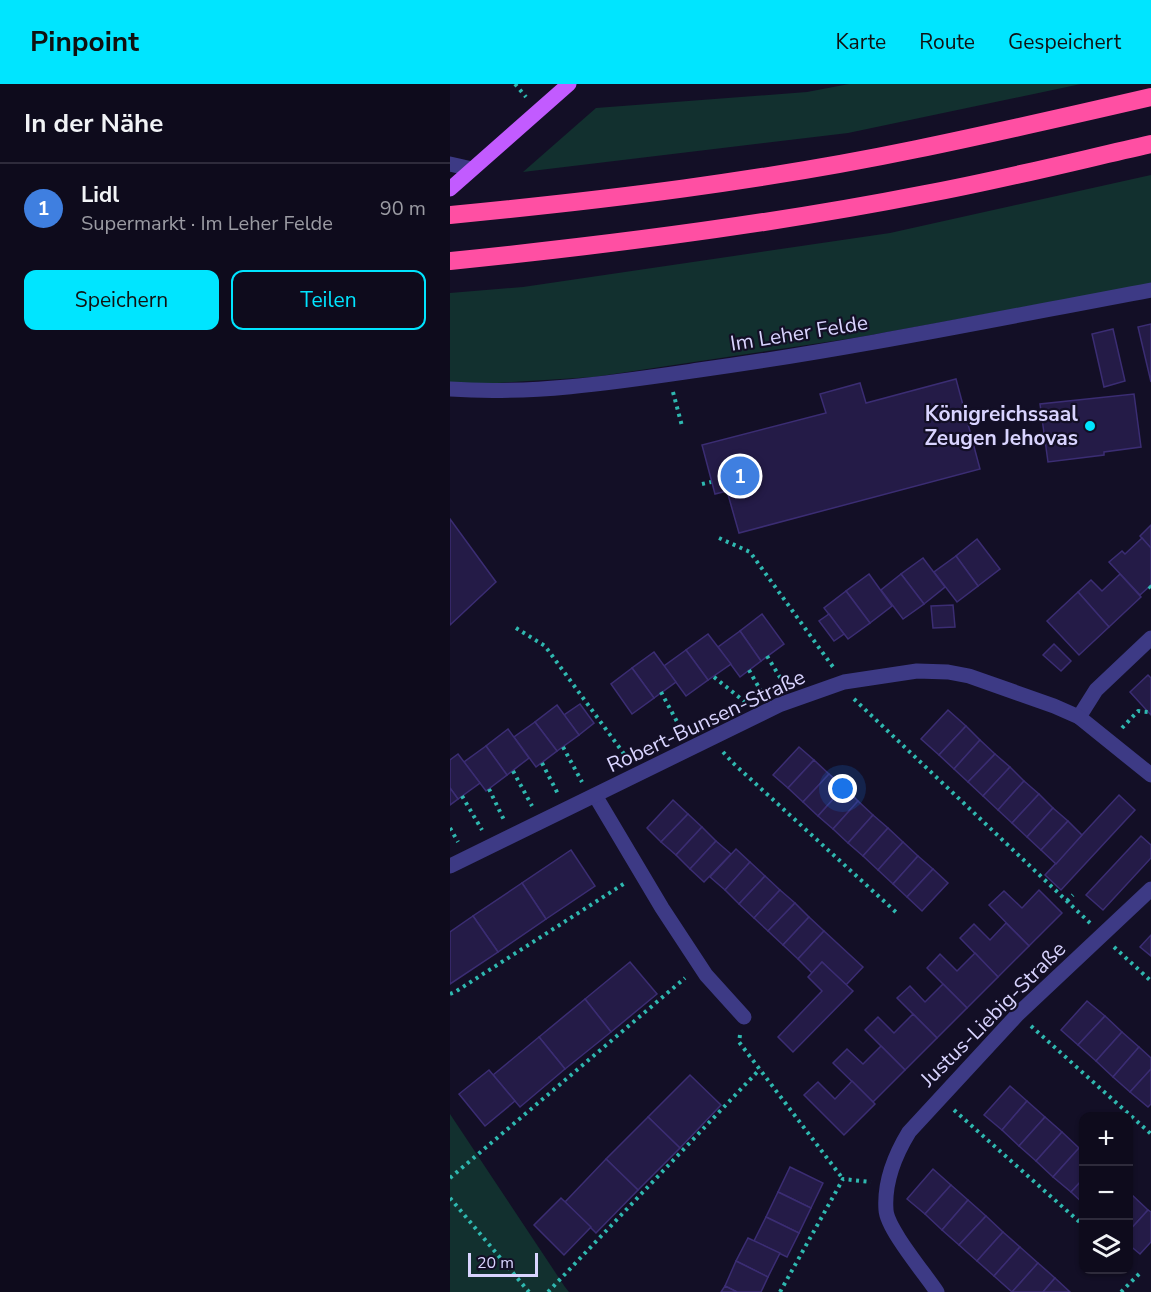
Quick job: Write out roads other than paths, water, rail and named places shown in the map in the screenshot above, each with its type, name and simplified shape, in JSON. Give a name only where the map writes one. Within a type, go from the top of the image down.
[{"type":"highway","points":[[450,215],[595,200],[758,177],[915,150],[1151,97]]},
{"type":"highway","points":[[450,261],[699,233],[926,194],[1151,144]]},
{"type":"main road","points":[[450,189],[569,84]]},
{"type":"street","points":[[450,164],[472,169]]},
{"type":"street","name":"Im Leher Felde","points":[[450,389],[474,391],[552,388],[668,375],[792,357],[1151,290]]},
{"type":"street","points":[[1078,717],[1096,690],[1151,638]]},
{"type":"street","name":"Robert-Bunsen-Straße","points":[[450,866],[593,798],[764,712],[841,683],[917,671],[948,672],[969,676],[1002,686],[1078,717],[1151,775]]},
{"type":"street","name":"Robert-Bunsen-Straße","points":[[593,798],[700,966],[744,1017]]},
{"type":"street","name":"Justus-Liebig-Straße","points":[[937,1292],[886,1212],[888,1184],[896,1153],[909,1132],[939,1097],[1018,1014],[1151,889]]},
{"type":"place","name":"Königreichssaal Zeugen Jehovas","points":[[1090,426]]},
{"type":"place","name":"Lidl","points":[[740,476]]}]
